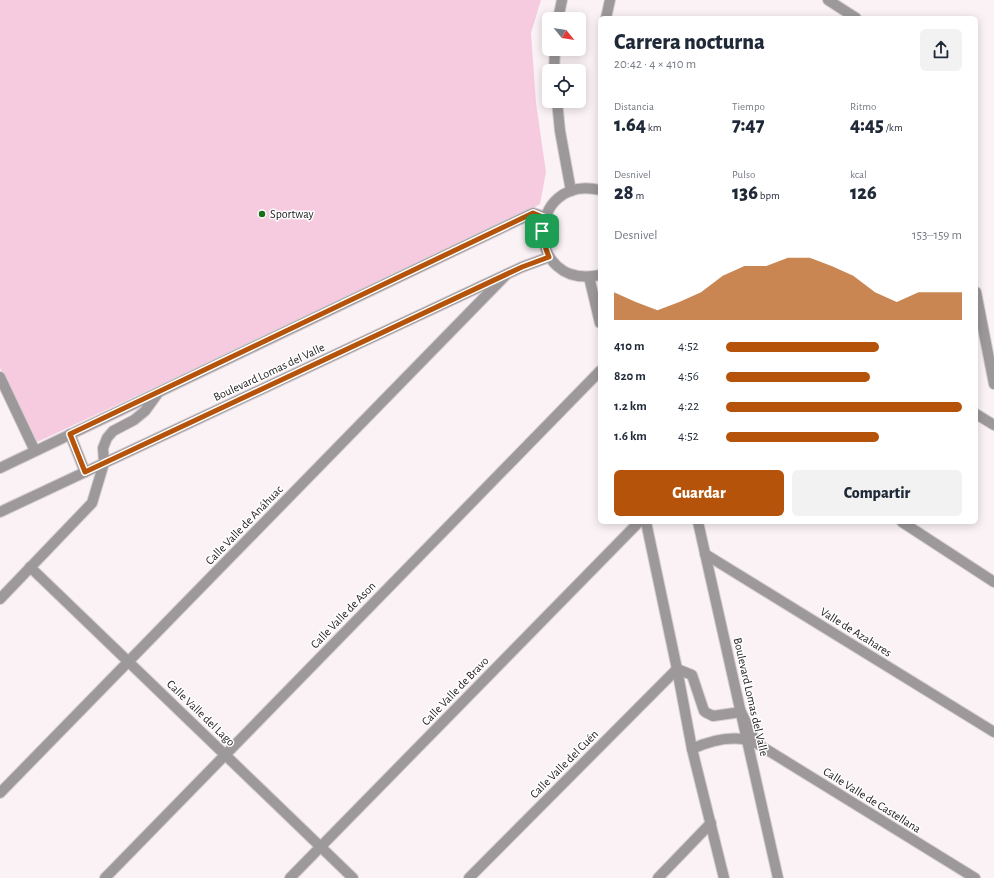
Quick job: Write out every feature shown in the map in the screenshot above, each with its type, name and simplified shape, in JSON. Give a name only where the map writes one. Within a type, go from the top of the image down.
[{"type":"street","points":[[559,12],[562,0]]},
{"type":"street","points":[[606,16],[610,0]]},
{"type":"street","points":[[828,0],[853,16]]},
{"type":"street","points":[[558,108],[560,131],[571,191]]},
{"type":"street","points":[[598,190],[581,188],[561,196],[551,206],[545,218],[542,231],[544,244],[549,257],[562,270],[575,276],[589,277],[598,275]]},
{"type":"street","points":[[0,468],[533,213],[545,218]]},
{"type":"street","name":"Boulevard Lomas del Valle","points":[[0,512],[506,275],[549,257]]},
{"type":"street","name":"Calle Valle de Anáhuac","points":[[0,793],[506,275]]},
{"type":"street","points":[[589,277],[598,315]]},
{"type":"street","points":[[978,302],[994,384]]},
{"type":"street","name":"Calle Valle de Ason","points":[[105,878],[598,373]]},
{"type":"street","points":[[0,377],[35,451]]},
{"type":"street","points":[[0,599],[92,503],[104,463],[103,448],[107,438],[113,431],[134,420],[145,411],[159,392]]},
{"type":"street","points":[[978,415],[994,425]]},
{"type":"street","points":[[70,434],[85,472]]},
{"type":"street","name":"Calle Valle de Bravo","points":[[290,878],[637,524]]},
{"type":"street","points":[[646,524],[677,668],[692,749],[712,823],[724,878]]},
{"type":"street","name":"Boulevard Lomas del Valle","points":[[698,524],[740,712],[752,741],[778,878]]},
{"type":"street","points":[[905,524],[994,582]]},
{"type":"street","name":"Valle de Azahares","points":[[705,554],[994,732]]},
{"type":"street","name":"Calle Valle del Lago","points":[[30,567],[353,878]]},
{"type":"street","points":[[677,668],[692,675],[704,710],[707,713],[713,716],[740,712]]},
{"type":"street","name":"Calle Valle del Cuén","points":[[469,878],[677,668]]},
{"type":"street","points":[[692,749],[721,739],[752,741]]},
{"type":"street","name":"Calle Valle de Castellana","points":[[752,741],[975,878]]},
{"type":"street","points":[[658,878],[712,823]]},
{"type":"shaded area","name":"Sportway","points":[[0,0],[541,0],[531,33],[536,103],[546,172],[540,204],[507,223],[35,443],[0,368]]},
{"type":"place","name":"Sportway","points":[[262,214]]},
{"type":"route","points":[[533,213],[545,218],[542,231],[544,244],[549,257],[522,267],[85,472],[70,434],[533,213]]}]
